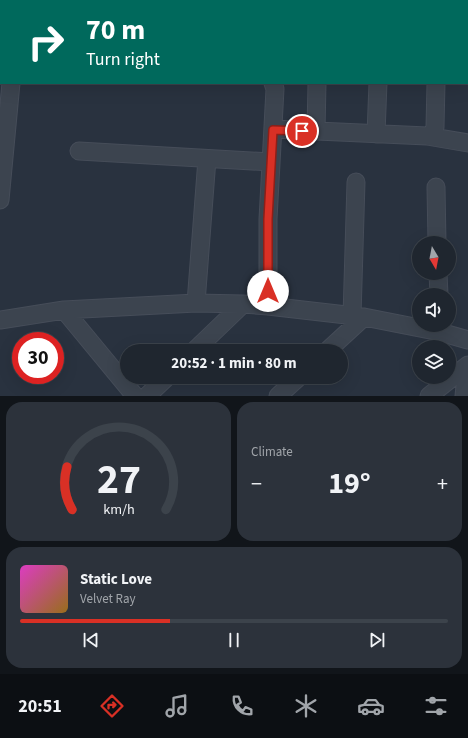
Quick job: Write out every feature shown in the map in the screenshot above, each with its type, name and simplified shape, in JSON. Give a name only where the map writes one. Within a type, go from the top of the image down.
[{"type":"street","points":[[0,200],[11,84]]},
{"type":"street","points":[[268,306],[268,219],[275,89],[273,84]]},
{"type":"street","points":[[316,131],[318,84]]},
{"type":"street","points":[[376,134],[378,84]]},
{"type":"street","points":[[427,136],[433,133],[435,127],[436,84]]},
{"type":"street","points":[[273,130],[427,136],[468,143]]},
{"type":"street","points":[[79,151],[271,162]]},
{"type":"street","points":[[196,303],[207,159]]},
{"type":"street","points":[[333,344],[358,316],[356,182]]},
{"type":"street","points":[[436,187],[437,236]]},
{"type":"street","points":[[0,320],[64,310],[196,303],[268,306],[358,316],[412,325]]},
{"type":"street","points":[[201,344],[243,304]]},
{"type":"street","points":[[64,310],[135,396]]},
{"type":"street","points":[[448,332],[468,340]]},
{"type":"street","points":[[429,396],[467,366]]},
{"type":"street","points":[[464,396],[467,366]]},
{"type":"street","points":[[147,396],[160,384]]},
{"type":"street","points":[[278,396],[291,384]]},
{"type":"route","points":[[268,291],[268,219],[273,130],[302,131]]}]
